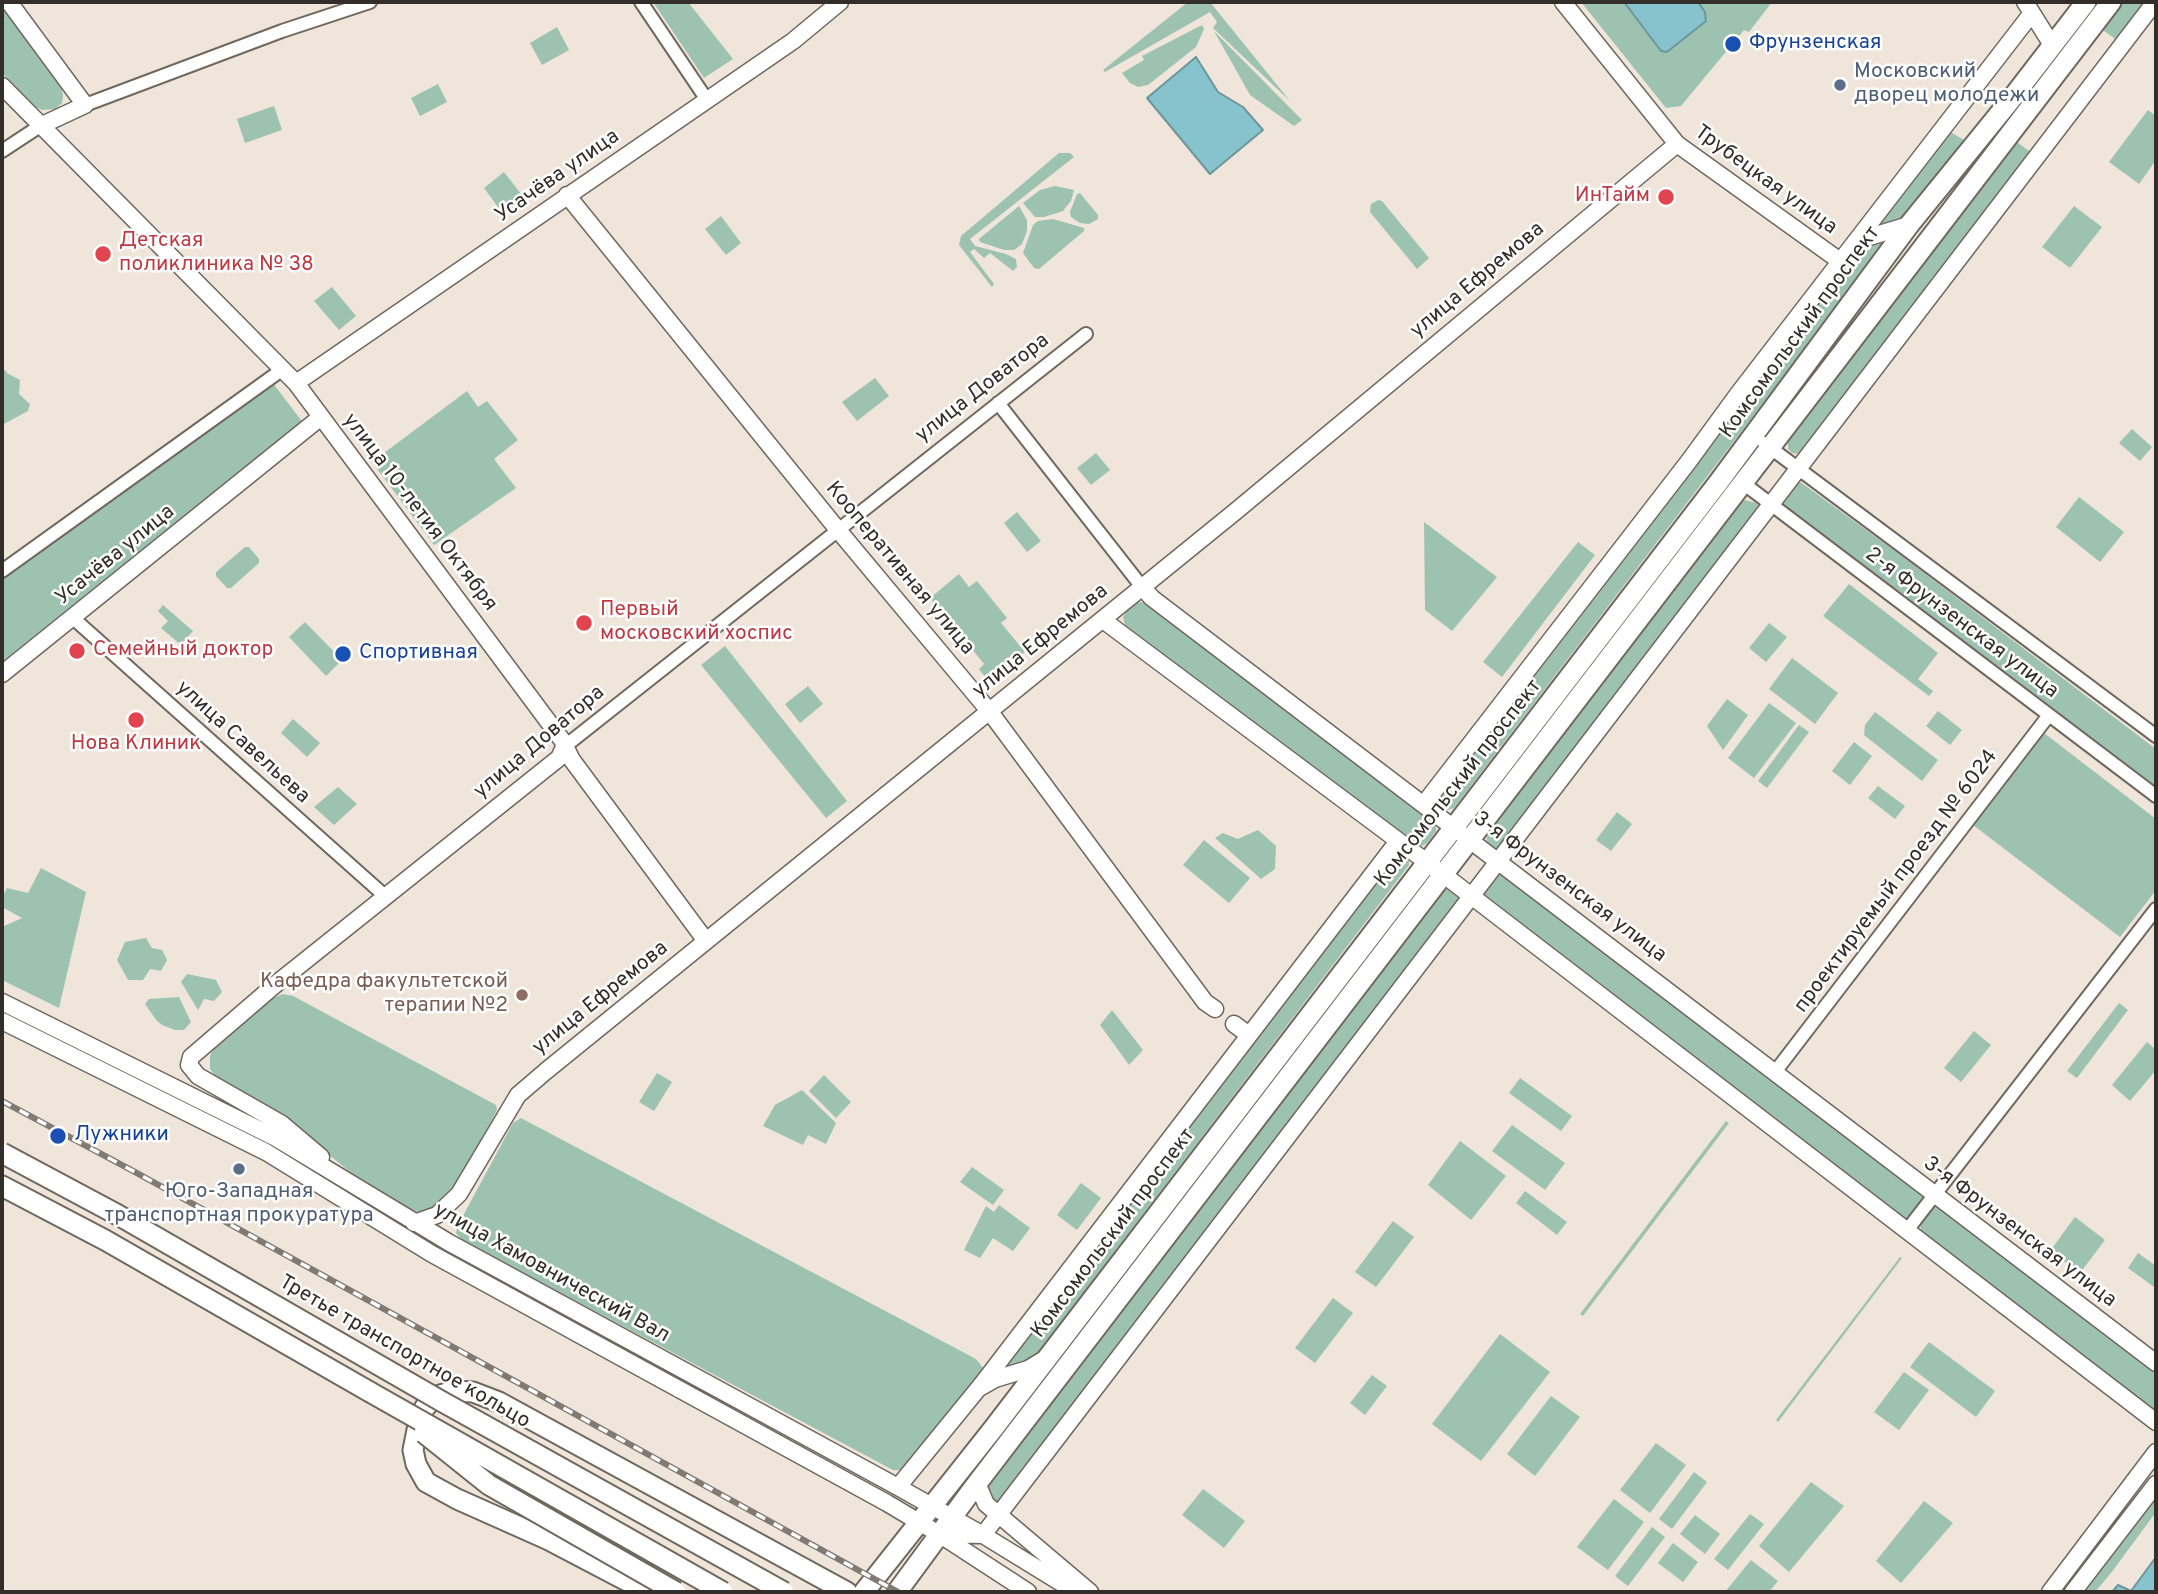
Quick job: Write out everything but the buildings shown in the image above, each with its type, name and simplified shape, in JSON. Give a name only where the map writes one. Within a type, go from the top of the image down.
[{"type":"main road","name":"Комсомольский проспект","points":[[864,1592],[1455,827],[1754,435],[1909,225],[2085,2]]},
{"type":"main road","name":"Комсомольский проспект","points":[[897,1592],[977,1483],[2111,2]]},
{"type":"main road","name":"Третье транспортное кольцо","points":[[2,1153],[118,1215],[441,1401],[786,1592]]},
{"type":"main road","points":[[2,1186],[116,1246],[723,1592]]},
{"type":"main road","points":[[648,1592],[549,1540],[457,1499],[426,1482],[416,1464],[413,1450],[419,1420],[425,1407],[437,1396],[453,1391],[473,1392],[499,1402],[848,1592]]},
{"type":"main road","points":[[370,1392],[489,1485],[676,1592]]},
{"type":"street","points":[[9,2],[85,105]]},
{"type":"street","points":[[2,151],[40,126],[85,105],[282,31],[370,2]]},
{"type":"street","points":[[641,2],[707,100]]},
{"type":"street","name":"Усачёва улица","points":[[296,383],[793,41],[840,2]]},
{"type":"street","name":"Трубецкая улица","points":[[1563,2],[1677,144],[1840,261]]},
{"type":"street","points":[[939,1534],[983,1535],[999,1515],[2154,2]]},
{"type":"street","points":[[2029,7],[2052,45]]},
{"type":"street","name":"Комсомольский проспект","points":[[1424,804],[1856,241],[2029,7]]},
{"type":"street","points":[[58,143],[54,135],[57,118],[66,100],[68,82]]},
{"type":"street","name":"улица 10-летия Октября","points":[[2,86],[296,383],[562,740],[564,747],[706,941]]},
{"type":"street","name":"улица Ефремова","points":[[446,1261],[443,1239],[455,1198],[518,1095],[1103,620],[1677,144]]},
{"type":"street","name":"Кооперативная улица","points":[[567,195],[989,712],[1205,1002],[1214,1009]]},
{"type":"street","points":[[1856,241],[1909,225]]},
{"type":"street","name":"улица Доватора","points":[[352,1185],[282,1124],[198,1076],[188,1065],[191,1057],[276,984],[559,758],[564,747],[1086,334]]},
{"type":"street","points":[[2,571],[283,369]]},
{"type":"street","name":"3-я Фрунзенская улица","points":[[998,403],[1152,598],[2156,1363]]},
{"type":"street","name":"Усачёва улица","points":[[2,674],[321,417]]},
{"type":"street","name":"2-я Фрунзенская улица","points":[[1754,435],[2156,736]]},
{"type":"street","name":"2-я Фрунзенская улица","points":[[1743,483],[2156,796]]},
{"type":"street","name":"улица Савельева","points":[[74,618],[385,896]]},
{"type":"street","points":[[1103,620],[1444,874],[2156,1422]]},
{"type":"street","name":"проектируемый проезд № 6024","points":[[1775,1072],[2049,715]]},
{"type":"street","name":"Комсомольский проспект","points":[[898,1487],[974,1393],[1398,841]]},
{"type":"street","points":[[1908,1229],[2156,909]]},
{"type":"street","name":"улица Хамовнический Вал","points":[[2,1002],[274,1137],[414,1223],[952,1517],[1072,1591]]},
{"type":"street","name":"улица Хамовнический Вал","points":[[2,1021],[266,1152],[446,1261],[919,1521],[1028,1592]]},
{"type":"street","points":[[1234,1024],[1249,1035]]},
{"type":"street","name":"улица Ефремова","points":[[414,1223],[437,1215],[455,1198]]},
{"type":"street","points":[[974,1393],[985,1384],[1028,1369],[1048,1357]]},
{"type":"street","points":[[2050,1592],[2156,1452]]},
{"type":"street","points":[[977,1483],[986,1504],[1090,1592]]},
{"type":"street","points":[[2073,1592],[2156,1484]]},
{"type":"green space","points":[[653,2],[688,2],[733,59],[704,78]]},
{"type":"green space","points":[[1188,2],[1210,2],[1290,101],[1213,28],[1217,22],[1210,12],[1105,72],[1103,70]]},
{"type":"green space","points":[[1581,2],[1772,2],[1749,32],[1744,30],[1681,106],[1666,108]]},
{"type":"green space","points":[[2124,2],[2150,2],[2119,42],[2103,30]]},
{"type":"green space","points":[[2,4],[61,82],[62,103],[55,109],[42,110],[34,106],[2,73]]},
{"type":"green space","points":[[1202,25],[1204,29],[1196,47],[1148,85],[1138,87],[1130,83],[1122,73],[1144,60],[1142,56]]},
{"type":"green space","points":[[557,27],[569,50],[542,65],[530,43]]},
{"type":"green space","points":[[1214,31],[1302,120],[1294,126],[1250,95]]},
{"type":"green space","points":[[438,84],[447,102],[420,116],[411,98]]},
{"type":"green space","points":[[274,106],[282,130],[245,143],[237,119]]},
{"type":"green space","points":[[2148,110],[2156,116],[2156,160],[2139,184],[2109,162]]},
{"type":"green space","points":[[1947,130],[1964,140],[1454,808],[1444,811],[1436,804],[1436,798]]},
{"type":"green space","points":[[2017,142],[2033,154],[1802,455],[1792,453],[1788,449],[1788,440]]},
{"type":"green space","points":[[1059,153],[1070,153],[1074,157],[970,239],[975,246],[1016,259],[1017,267],[1013,271],[990,253],[984,258],[974,249],[970,252],[994,284],[992,287],[959,245],[961,236]]},
{"type":"green space","points":[[504,172],[525,199],[504,215],[484,188]]},
{"type":"green space","points":[[1055,186],[1074,190],[1071,201],[1063,211],[1035,217],[1023,203],[1040,190]]},
{"type":"green space","points":[[1080,193],[1098,215],[1098,219],[1089,224],[1080,223],[1071,217],[1070,212],[1077,194]]},
{"type":"green space","points":[[1382,201],[1429,258],[1417,269],[1370,212],[1371,204]]},
{"type":"green space","points":[[1019,206],[1027,220],[1027,231],[1022,244],[1014,250],[1004,250],[980,242],[979,239]]},
{"type":"green space","points":[[2074,206],[2102,227],[2070,268],[2042,247]]},
{"type":"green space","points":[[721,216],[741,243],[726,255],[705,229]]},
{"type":"green space","points":[[1053,219],[1084,228],[1084,231],[1039,269],[1034,268],[1023,253],[1033,225],[1038,221]]},
{"type":"green space","points":[[332,287],[356,316],[339,330],[314,301]]},
{"type":"green space","points":[[5,370],[20,380],[19,394],[30,404],[28,411],[2,425],[2,371]]},
{"type":"green space","points":[[875,378],[889,396],[857,421],[842,402]]},
{"type":"green space","points":[[272,382],[304,424],[2,666],[2,579]]},
{"type":"green space","points":[[467,391],[478,407],[487,401],[518,440],[494,459],[516,488],[434,545],[372,462]]},
{"type":"green space","points":[[2132,429],[2152,447],[2140,461],[2119,443]]},
{"type":"green space","points":[[1096,453],[1110,470],[1091,485],[1077,468]]},
{"type":"green space","points":[[1799,481],[2156,749],[2156,788],[1782,504],[1785,493]]},
{"type":"green space","points":[[2079,497],[2124,532],[2100,562],[2056,527]]},
{"type":"green space","points":[[1745,500],[1756,503],[1759,506],[1758,512],[1500,849],[1492,848],[1486,842],[1488,834],[1737,505]]},
{"type":"green space","points":[[1017,512],[1041,541],[1027,552],[1004,523]]},
{"type":"green space","points":[[1424,522],[1497,577],[1452,631],[1425,610]]},
{"type":"green space","points":[[1578,542],[1595,555],[1502,677],[1483,662]]},
{"type":"green space","points":[[245,547],[249,547],[259,559],[259,563],[231,588],[227,588],[216,576],[216,572]]},
{"type":"green space","points":[[959,574],[969,587],[977,581],[1007,618],[1001,623],[1025,652],[989,682],[979,669],[984,664],[930,598]]},
{"type":"green space","points":[[1849,584],[1938,653],[1918,679],[1933,691],[1929,696],[1823,616]]},
{"type":"green space","points":[[1134,604],[1150,604],[1436,824],[1436,831],[1427,843],[1416,846],[1125,625],[1123,617],[1127,611]]},
{"type":"green space","points":[[163,605],[193,631],[181,645],[161,628],[168,621],[158,611]]},
{"type":"green space","points":[[305,622],[342,660],[326,676],[289,637]]},
{"type":"green space","points":[[1769,623],[1787,637],[1766,662],[1749,648]]},
{"type":"green space","points":[[725,646],[847,801],[826,818],[701,665]]},
{"type":"green space","points":[[1792,658],[1838,693],[1815,724],[1769,689]]},
{"type":"green space","points":[[808,686],[823,704],[800,723],[785,704]]},
{"type":"green space","points":[[1727,699],[1748,715],[1723,750],[1707,726]]},
{"type":"green space","points":[[1769,703],[1796,723],[1754,778],[1728,758]]},
{"type":"green space","points":[[1938,711],[1962,730],[1950,745],[1926,726]]},
{"type":"green space","points":[[1875,712],[1938,760],[1922,781],[1864,735],[1865,725]]},
{"type":"green space","points":[[293,719],[320,743],[307,757],[281,733]]},
{"type":"green space","points":[[1799,725],[1809,732],[1767,788],[1758,781]]},
{"type":"green space","points":[[2044,733],[2156,819],[2156,890],[2120,937],[1973,825]]},
{"type":"green space","points":[[1854,742],[1872,756],[1850,785],[1832,771]]},
{"type":"green space","points":[[1878,786],[1905,806],[1895,819],[1868,798]]},
{"type":"green space","points":[[338,787],[357,804],[334,825],[314,807]]},
{"type":"green space","points":[[1617,812],[1632,824],[1611,851],[1596,840]]},
{"type":"green space","points":[[1258,830],[1276,846],[1275,869],[1261,879],[1215,838],[1223,833],[1238,839]]},
{"type":"green space","points":[[1204,840],[1250,878],[1229,903],[1183,865]]},
{"type":"green space","points":[[1398,851],[1409,857],[1409,865],[1029,1364],[996,1374]]},
{"type":"green space","points":[[41,868],[86,892],[59,1008],[2,980],[2,927],[22,918],[2,907],[2,898],[7,888],[28,893]]},
{"type":"green space","points":[[1500,871],[1921,1192],[1923,1201],[1912,1215],[1908,1219],[1903,1217],[1482,894]]},
{"type":"green space","points":[[1449,888],[1455,888],[1461,899],[1000,1503],[995,1504],[986,1494],[988,1488],[1019,1445],[1369,988]]},
{"type":"green space","points":[[146,938],[152,948],[162,950],[167,960],[161,971],[150,969],[143,980],[128,980],[117,960],[125,942]]},
{"type":"green space","points":[[187,974],[216,980],[222,992],[214,1001],[204,999],[198,1010],[181,982]]},
{"type":"green space","points":[[283,994],[293,996],[496,1105],[497,1110],[456,1190],[427,1215],[413,1210],[349,1171],[302,1133],[218,1080],[210,1069],[210,1056],[215,1046],[271,999]]},
{"type":"green space","points":[[179,997],[191,1022],[184,1030],[162,1025],[145,1004],[149,999]]},
{"type":"green space","points":[[2119,1003],[2128,1010],[2077,1078],[2067,1071]]},
{"type":"green space","points":[[1112,1010],[1143,1050],[1129,1065],[1100,1025]]},
{"type":"green space","points":[[1974,1031],[1991,1045],[1961,1082],[1944,1068]]},
{"type":"green space","points":[[2147,1042],[2156,1050],[2156,1070],[2130,1101],[2112,1085]]},
{"type":"green space","points":[[657,1073],[672,1082],[654,1111],[639,1102]]},
{"type":"green space","points":[[824,1075],[851,1102],[836,1118],[809,1091]]},
{"type":"green space","points":[[1520,1078],[1572,1116],[1561,1131],[1509,1093]]},
{"type":"green space","points":[[802,1090],[836,1123],[826,1144],[808,1135],[803,1145],[763,1126],[775,1105]]},
{"type":"green space","points":[[521,1118],[976,1359],[984,1369],[902,1470],[893,1470],[463,1241],[456,1233],[457,1227],[513,1123]]},
{"type":"green space","points":[[1726,1121],[1729,1123],[1583,1316],[1580,1314]]},
{"type":"green space","points":[[1512,1125],[1565,1163],[1545,1190],[1492,1151]]},
{"type":"green space","points":[[1460,1141],[1506,1176],[1471,1220],[1428,1185]]},
{"type":"green space","points":[[972,1167],[1004,1190],[993,1205],[960,1182]]},
{"type":"green space","points":[[1081,1183],[1101,1198],[1077,1230],[1057,1215]]},
{"type":"green space","points":[[1525,1191],[1567,1222],[1557,1235],[1516,1203]]},
{"type":"green space","points":[[999,1205],[1030,1228],[1013,1251],[993,1238],[980,1258],[964,1250],[986,1206],[994,1212]]},
{"type":"green space","points":[[1936,1205],[2156,1372],[2156,1414],[1921,1231],[1920,1222],[1931,1207]]},
{"type":"green space","points":[[2075,1217],[2105,1240],[2080,1273],[2050,1251]]},
{"type":"green space","points":[[1393,1221],[1414,1237],[1376,1287],[1355,1272]]},
{"type":"green space","points":[[2138,1253],[2156,1266],[2154,1287],[2128,1268]]},
{"type":"green space","points":[[1900,1257],[1902,1258],[1778,1422],[1776,1420]]},
{"type":"green space","points":[[1333,1298],[1353,1313],[1315,1363],[1295,1348]]},
{"type":"green space","points":[[1500,1334],[1550,1372],[1481,1461],[1432,1424]]},
{"type":"green space","points":[[1929,1342],[1995,1391],[1976,1417],[1910,1367]]},
{"type":"green space","points":[[1904,1372],[1929,1390],[1899,1430],[1874,1412]]},
{"type":"green space","points":[[1372,1375],[1387,1386],[1365,1415],[1350,1403]]},
{"type":"green space","points":[[1551,1396],[1580,1417],[1535,1476],[1507,1454]]},
{"type":"green space","points":[[1656,1443],[1686,1465],[1650,1513],[1620,1490]]},
{"type":"green space","points":[[1694,1472],[1707,1482],[1672,1529],[1659,1519]]},
{"type":"green space","points":[[1811,1482],[1844,1506],[1789,1572],[1759,1546]]},
{"type":"green space","points":[[1203,1489],[1245,1521],[1224,1548],[1182,1515]]},
{"type":"green space","points":[[2156,1498],[2156,1512],[2111,1573],[2095,1592],[2084,1592]]},
{"type":"green space","points":[[1614,1499],[1644,1522],[1608,1570],[1577,1547]]},
{"type":"green space","points":[[1924,1501],[1953,1523],[1901,1583],[1876,1561]]},
{"type":"green space","points":[[1750,1514],[1764,1524],[1728,1570],[1714,1559]]},
{"type":"green space","points":[[1695,1515],[1720,1534],[1705,1554],[1680,1534]]},
{"type":"green space","points":[[1652,1527],[1665,1537],[1628,1586],[1615,1576]]},
{"type":"green space","points":[[1673,1543],[1698,1562],[1683,1582],[1658,1563]]},
{"type":"green space","points":[[1751,1560],[1778,1581],[1769,1592],[1725,1592]]},
{"type":"water","points":[[1624,2],[1698,2],[1705,12],[1706,21],[1667,52],[1661,51]]},
{"type":"water","points":[[1196,57],[1218,92],[1243,107],[1263,130],[1210,174],[1147,98]]},
{"type":"water","points":[[2156,1557],[2156,1592],[2112,1592],[2118,1585],[2131,1591]]},
{"type":"railway","points":[[2,1101],[898,1592]]},
{"type":"place","name":"Фрунзенская","points":[[1733,44]]},
{"type":"place","name":"Московский дворец молодежи","points":[[1840,85]]},
{"type":"place","name":"ИнТайм","points":[[1666,197]]},
{"type":"place","name":"Детская поликлиника № 38","points":[[103,254]]},
{"type":"place","name":"Первый московский хоспис","points":[[584,623]]},
{"type":"place","name":"Семейный доктор","points":[[77,651]]},
{"type":"place","name":"Спортивная","points":[[343,654]]},
{"type":"place","name":"Нова Клиник","points":[[136,720]]},
{"type":"place","name":"Кафедра факультетской терапии №2","points":[[522,995]]},
{"type":"place","name":"Лужники","points":[[58,1136]]},
{"type":"place","name":"Юго-Западная транспортная прокуратура","points":[[239,1169]]}]
